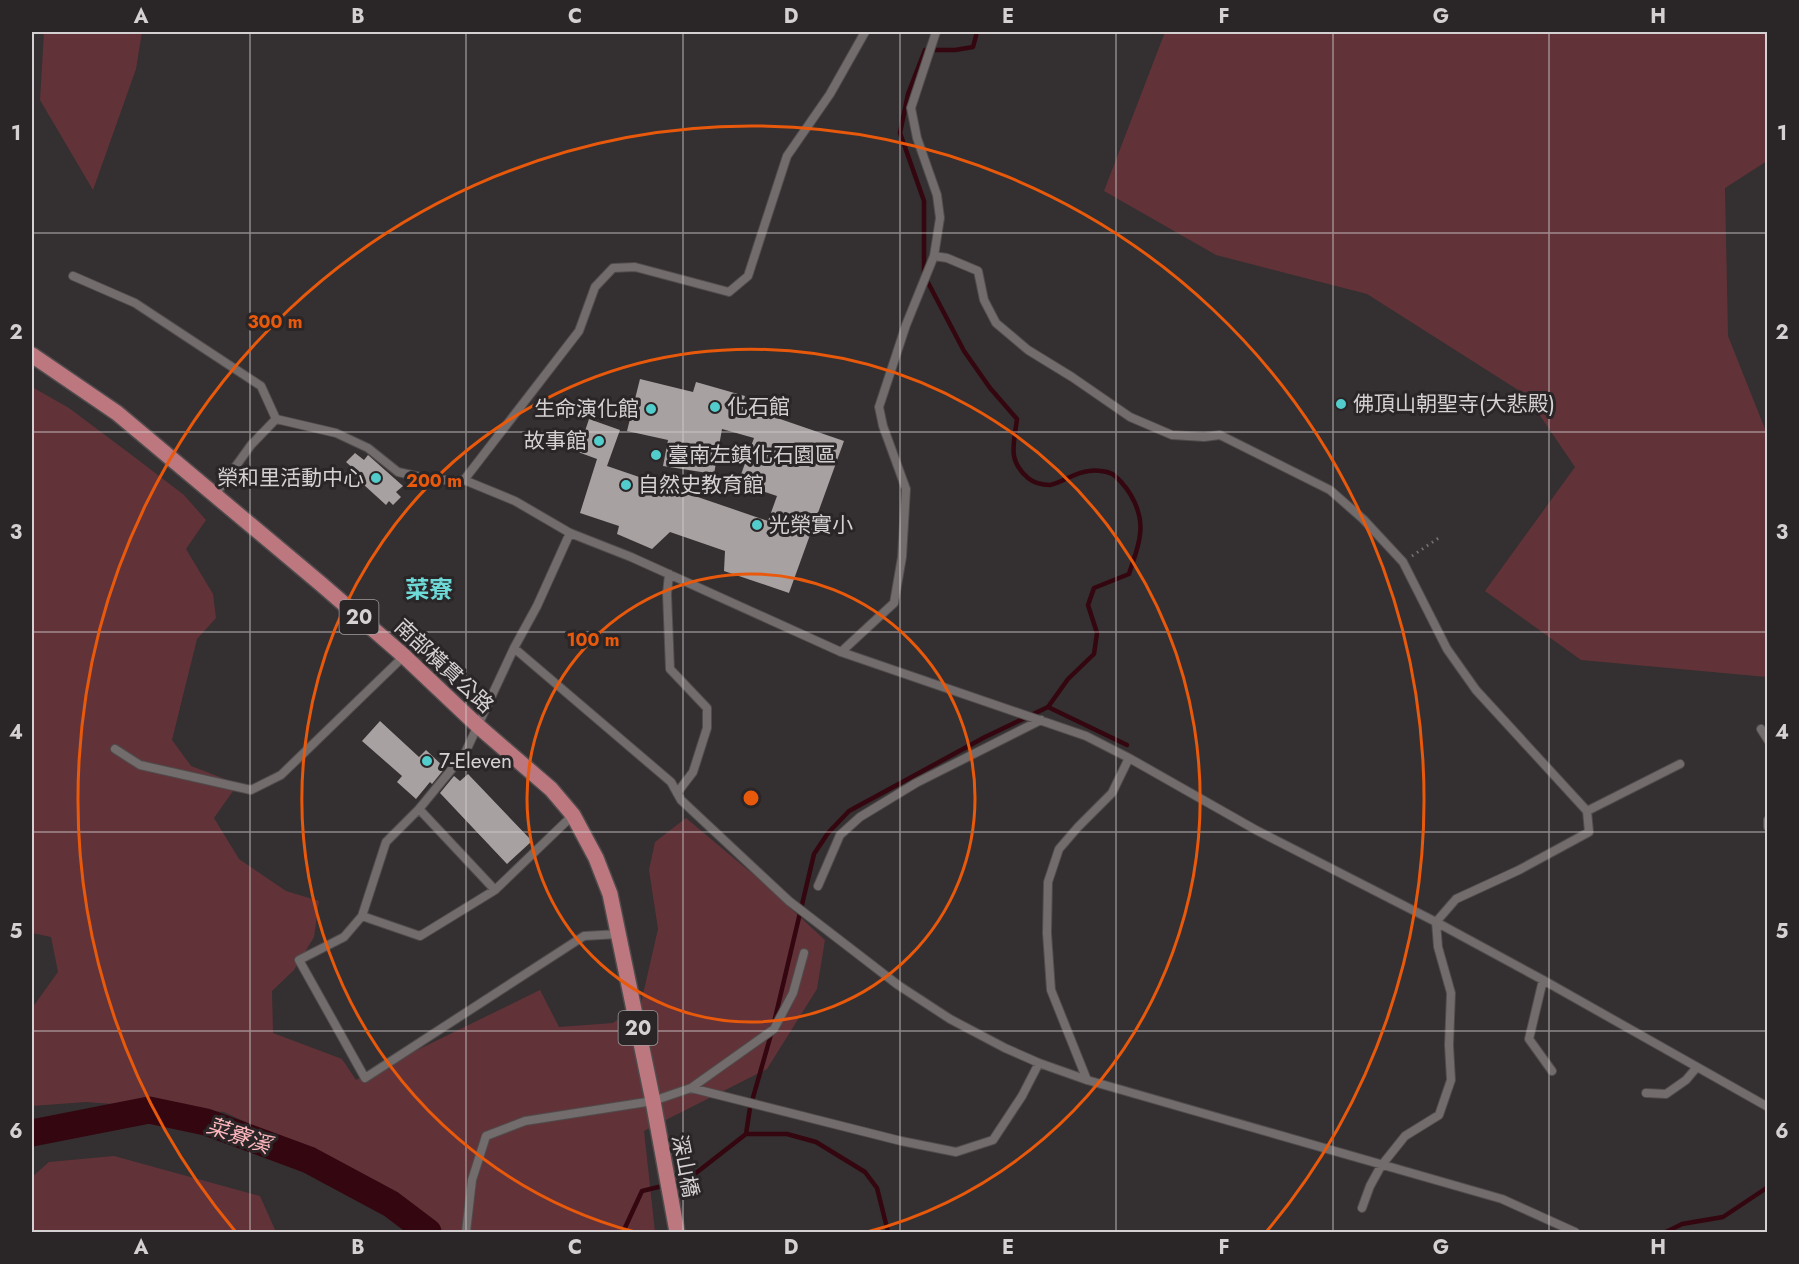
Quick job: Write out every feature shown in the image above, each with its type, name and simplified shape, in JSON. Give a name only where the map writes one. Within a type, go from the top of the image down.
[{"type":"main road","name":"南部橫貫公路","points":[[32,355],[117,413],[405,656],[478,726],[551,789],[573,815],[596,858],[607,885],[619,934],[656,1122]]},
{"type":"main road","name":"深山橋","points":[[656,1122],[676,1233]]},
{"type":"lane","points":[[464,480],[579,331],[595,287],[614,268],[635,267],[729,292],[748,276],[786,156],[830,94],[866,32]]},
{"type":"lane","points":[[841,652],[894,603],[902,557],[906,489],[883,426],[879,407],[906,325],[934,256],[940,218],[937,195],[917,138],[911,108],[936,32]]},
{"type":"lane","points":[[934,256],[947,258],[978,271],[984,300],[996,323],[1028,350],[1130,417],[1172,435],[1204,437],[1220,435],[1330,490],[1363,519],[1403,562],[1447,649],[1476,690],[1587,811],[1589,832],[1519,870],[1456,899],[1436,922],[1438,947],[1451,993],[1449,1045],[1451,1080],[1439,1114],[1405,1136],[1381,1166],[1362,1208]]},
{"type":"lane","points":[[73,276],[135,303],[261,386],[276,419]]},
{"type":"lane","points":[[276,419],[311,425],[336,433],[368,447],[398,472],[434,480],[464,480],[515,501],[570,533],[669,574],[841,652],[1086,736],[1256,830],[1436,922],[1543,980],[1767,1107]]},
{"type":"lane","points":[[215,495],[251,445],[276,419]]},
{"type":"lane","points":[[570,533],[465,753],[418,809],[386,842],[362,916],[344,937],[299,960],[365,1078],[584,936],[619,934]]},
{"type":"lane","points":[[669,574],[667,594],[670,669],[707,708],[707,728],[693,772],[676,792]]},
{"type":"lane","points":[[514,648],[671,782],[681,800],[789,901],[898,985],[950,1018],[1005,1048],[1087,1080],[1502,1199],[1575,1233]]},
{"type":"lane","points":[[115,749],[140,765],[250,790],[280,775],[405,656]]},
{"type":"lane","points":[[818,886],[840,836],[860,817],[916,783],[1041,720]]},
{"type":"lane","points":[[1761,729],[1767,740]]},
{"type":"lane","points":[[1087,1080],[1051,990],[1047,933],[1048,882],[1059,849],[1112,793],[1129,758]]},
{"type":"lane","points":[[1587,811],[1680,764]]},
{"type":"lane","points":[[418,809],[495,890]]},
{"type":"lane","points":[[362,916],[420,936],[495,890],[573,815]]},
{"type":"lane","points":[[1767,820],[1767,827]]},
{"type":"lane","points":[[466,1233],[472,1180],[486,1136],[525,1121],[653,1101],[691,1088],[774,1029],[793,993],[804,953]]},
{"type":"lane","points":[[1543,980],[1529,1039],[1552,1071]]},
{"type":"lane","points":[[691,1088],[956,1152],[993,1140],[1022,1096],[1039,1063]]},
{"type":"lane","points":[[1646,1093],[1666,1094],[1686,1080],[1697,1067]]},
{"type":"path","points":[[1403,562],[1440,537]]},
{"type":"shaded area","points":[[44,32],[142,32],[136,69],[93,190],[40,100]]},
{"type":"shaded area","points":[[1165,32],[1767,32],[1767,161],[1725,188],[1728,336],[1767,434],[1767,677],[1581,660],[1485,591],[1575,467],[1526,395],[1367,294],[1216,255],[1104,191]]},
{"type":"shaded area","points":[[32,387],[69,408],[133,456],[184,495],[206,520],[186,549],[213,594],[216,618],[197,639],[172,740],[191,766],[238,784],[214,818],[239,859],[286,891],[319,901],[314,937],[294,970],[272,991],[273,1033],[342,1059],[356,1080],[540,990],[559,1027],[613,1023],[641,1003],[658,929],[649,870],[655,842],[686,818],[761,881],[825,940],[817,989],[767,1069],[644,1131],[655,1232],[442,1232],[372,1180],[224,1112],[86,1102],[32,1106],[32,1008],[58,972],[51,937],[32,933]]},
{"type":"shaded area","points":[[114,1156],[260,1196],[276,1232],[32,1232],[32,1177],[49,1162]]},
{"type":"building","points":[[640,379],[693,392],[696,382],[745,396],[742,406],[844,441],[789,593],[724,571],[725,551],[670,532],[652,549],[617,534],[619,526],[580,513],[597,459],[578,452],[589,419],[620,430],[607,466],[768,521],[777,496],[738,483],[754,438],[722,429],[714,474],[663,466],[668,440],[627,431]]},
{"type":"building","name":"榮和里活動中心","points":[[355,453],[364,460],[368,455],[403,486],[396,492],[401,497],[393,505],[389,501],[386,505],[353,475],[356,471],[346,462]]},
{"type":"building","points":[[380,721],[419,757],[426,750],[445,768],[416,799],[397,782],[402,776],[362,741]]},
{"type":"building","points":[[468,774],[532,841],[507,864],[440,793],[454,776],[460,781]]},
{"type":"waterway","points":[[623,1232],[642,1191],[687,1180],[746,1134],[750,1108],[772,1031],[814,854],[828,833],[849,811],[985,737],[1048,707],[1068,679],[1094,654],[1097,633],[1088,605],[1094,588],[1129,574],[1137,549],[1140,526],[1138,510],[1126,488],[1113,474],[1099,471],[1084,472],[1047,485],[1033,481],[1021,471],[1014,458],[1017,419],[990,388],[964,351],[924,275],[924,201],[900,133],[908,94],[925,50],[955,50],[973,47],[977,32]]},
{"type":"waterway","points":[[1048,707],[1127,745]]},
{"type":"waterway","name":"菜竂溪","points":[[32,1133],[149,1110],[206,1122],[309,1160],[391,1204],[428,1232]]},
{"type":"waterway","points":[[746,1134],[787,1134],[816,1142],[865,1172],[877,1188],[888,1232]]},
{"type":"waterway","points":[[1666,1232],[1682,1224],[1723,1217],[1768,1187]]},
{"type":"place","name":"佛頂山朝聖寺(大悲殿)","points":[[1341,404]]},
{"type":"place","name":"化石館","points":[[715,407]]},
{"type":"place","name":"生命演化館","points":[[651,409]]},
{"type":"place","name":"故事館","points":[[599,441]]},
{"type":"place","name":"臺南左鎮化石園區","points":[[656,455]]},
{"type":"place","name":"榮和里活動中心","points":[[376,478]]},
{"type":"place","name":"自然史教育館","points":[[626,485]]},
{"type":"place","name":"光榮實小","points":[[757,525]]},
{"type":"place","name":"7-Eleven","points":[[427,761]]},
{"type":"district","name":"菜寮","points":[[429,590]]}]
